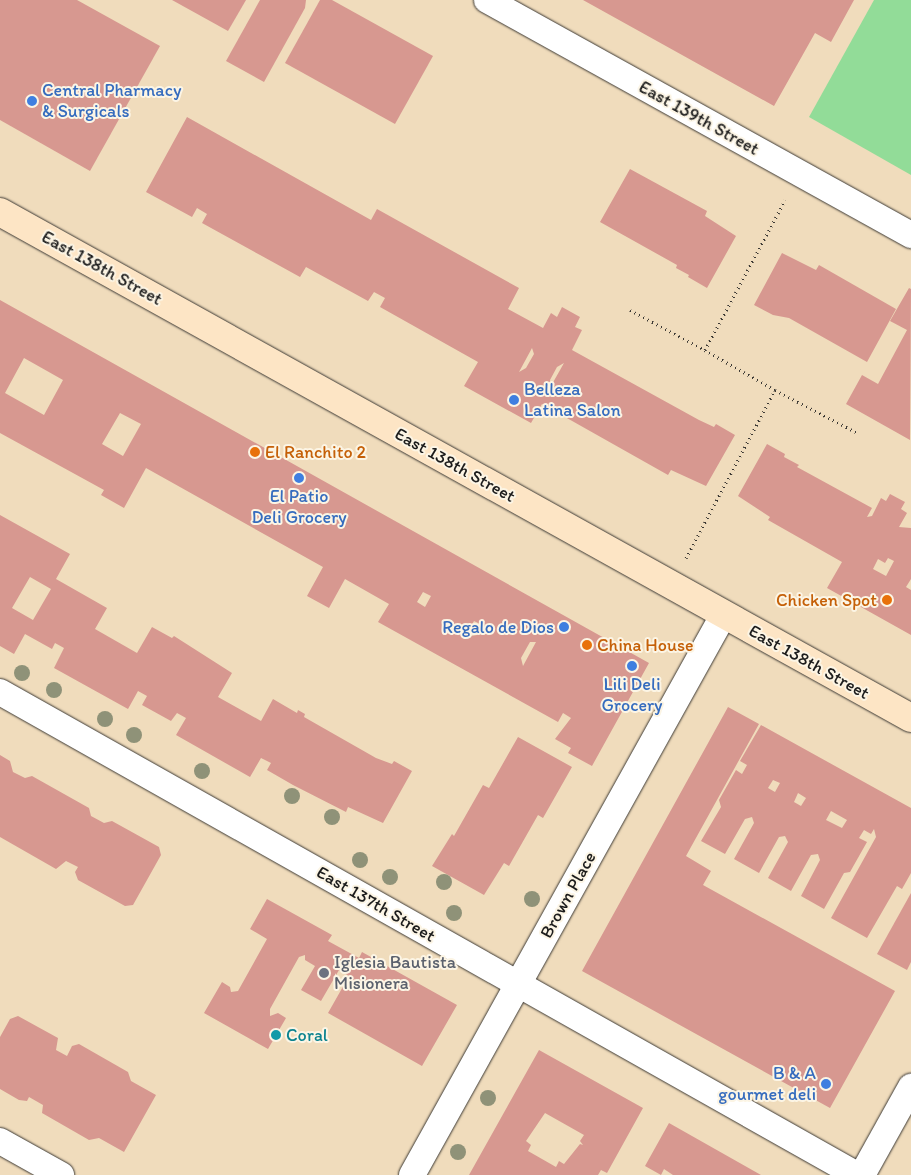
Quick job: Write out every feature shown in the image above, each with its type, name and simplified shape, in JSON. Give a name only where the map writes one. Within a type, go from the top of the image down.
[{"type":"main road","name":"East 138th Street","points":[[0,212],[911,718]]},
{"type":"street","name":"East 139th Street","points":[[487,0],[911,235]]},
{"type":"street","name":"Brown Place","points":[[412,1175],[724,614]]},
{"type":"street","name":"East 137th Street","points":[[0,692],[857,1175]]},
{"type":"street","points":[[862,1175],[911,1087]]},
{"type":"street","points":[[0,1141],[61,1175]]},
{"type":"path","points":[[705,350],[799,173]]},
{"type":"path","points":[[630,310],[775,390],[858,433]]},
{"type":"path","points":[[671,585],[775,390]]},
{"type":"green space","points":[[874,0],[911,0],[911,175],[809,117]]},
{"type":"building","points":[[0,0],[77,0],[160,46],[90,171],[0,120]]},
{"type":"building","points":[[172,0],[246,0],[228,31]]},
{"type":"building","points":[[260,0],[306,0],[305,8],[264,82],[226,61]]},
{"type":"building","points":[[320,0],[332,0],[433,56],[395,124],[285,63]]},
{"type":"building","points":[[583,0],[854,0],[831,42],[815,33],[774,106]]},
{"type":"building","points":[[187,117],[371,220],[377,209],[519,288],[508,309],[543,328],[551,313],[557,317],[562,307],[580,317],[575,327],[582,330],[572,350],[699,420],[714,427],[716,424],[735,435],[706,486],[671,470],[668,475],[542,404],[531,423],[464,386],[478,362],[380,307],[385,298],[374,292],[368,301],[306,267],[300,277],[202,223],[207,214],[197,208],[192,217],[146,192]],"holes":[[[532,348],[534,354],[526,368],[519,372]],[[564,363],[551,386],[550,380],[557,367]]]},
{"type":"building","points":[[630,169],[707,211],[705,216],[736,236],[707,288],[676,268],[677,265],[600,222]]},
{"type":"building","points":[[782,253],[816,270],[819,265],[896,309],[867,362],[789,318],[773,315],[754,305]]},
{"type":"building","points":[[909,288],[911,289],[910,440],[846,404],[862,375],[878,384],[907,330],[890,321]]},
{"type":"building","points":[[0,300],[649,663],[592,766],[568,753],[571,748],[555,739],[571,718],[563,713],[558,722],[378,622],[389,604],[345,579],[329,608],[307,596],[323,567],[146,468],[124,508],[101,495],[104,490],[0,433]],"holes":[[[24,358],[63,380],[44,415],[5,393]],[[120,413],[141,424],[123,456],[102,444]],[[423,592],[431,596],[425,607],[417,602]],[[474,621],[482,625],[477,635],[471,636],[469,630]],[[530,642],[536,642],[523,666],[521,658]]]},
{"type":"building","points":[[767,444],[785,454],[784,457],[799,465],[797,467],[872,508],[867,517],[872,516],[881,498],[886,501],[890,494],[905,502],[901,509],[907,513],[899,527],[911,528],[911,579],[906,587],[911,590],[911,635],[827,588],[842,562],[768,520],[770,517],[738,496]],"holes":[[[888,558],[894,561],[886,576],[873,569],[878,559],[885,563]]]},
{"type":"building","points":[[0,515],[70,554],[56,579],[107,608],[95,629],[137,653],[152,627],[172,638],[174,636],[232,673],[218,697],[261,721],[273,699],[297,713],[298,710],[305,714],[304,717],[376,758],[392,764],[394,761],[412,771],[383,823],[348,807],[346,812],[267,770],[271,763],[261,758],[250,777],[176,735],[186,718],[177,713],[171,721],[142,705],[147,696],[138,691],[128,709],[54,668],[64,648],[55,643],[52,649],[25,634],[14,654],[0,646]],"holes":[[[30,577],[51,589],[33,620],[12,608]]]},
{"type":"building","points":[[728,707],[759,724],[686,856],[711,871],[703,885],[895,991],[830,1108],[582,971]]},
{"type":"building","points":[[761,725],[911,808],[911,873],[902,889],[897,886],[867,938],[831,918],[876,837],[874,829],[871,834],[864,830],[859,838],[867,842],[850,872],[844,873],[824,909],[801,896],[820,860],[818,854],[811,855],[791,891],[768,878],[788,842],[785,836],[779,837],[759,873],[734,859],[754,823],[752,817],[745,819],[725,854],[701,841],[721,807],[719,800],[736,770],[742,774],[747,765],[740,761]],"holes":[[[773,780],[780,783],[775,792],[768,788]],[[798,793],[806,798],[801,806],[794,802]],[[831,811],[847,820],[842,828],[826,820]]]},
{"type":"building","points":[[518,737],[572,767],[543,818],[538,815],[509,866],[504,863],[484,895],[432,866],[452,834],[454,836],[483,785],[489,788]]},
{"type":"building","points":[[0,755],[10,761],[13,772],[25,778],[32,776],[89,808],[91,816],[104,823],[112,821],[159,847],[161,855],[133,905],[125,906],[78,880],[75,872],[78,867],[66,861],[56,869],[0,837]]},
{"type":"building","points":[[911,893],[911,962],[907,970],[877,954]]},
{"type":"building","points":[[267,899],[332,935],[328,941],[359,958],[362,952],[457,1005],[422,1066],[328,1013],[349,976],[339,970],[321,1001],[301,990],[315,966],[305,960],[305,955],[299,957],[270,1009],[270,1016],[278,1013],[286,1018],[268,1049],[204,1013],[222,982],[230,987],[231,992],[238,991],[267,939],[250,929]]},
{"type":"building","points":[[18,1016],[58,1038],[56,1050],[67,1056],[72,1046],[79,1044],[128,1072],[131,1081],[156,1095],[124,1152],[99,1138],[89,1140],[42,1113],[43,1105],[29,1097],[27,1101],[19,1100],[0,1089],[0,1037],[10,1019]]},
{"type":"building","points":[[539,1050],[643,1108],[607,1173],[601,1170],[598,1175],[469,1175]],"holes":[[[545,1113],[584,1135],[580,1141],[583,1145],[580,1144],[564,1164],[559,1161],[556,1167],[528,1151],[531,1145],[526,1141]]]},
{"type":"building","points":[[669,1123],[761,1175],[673,1175],[664,1169],[661,1175],[645,1166]]},
{"type":"place","name":"Central Pharmacy & Surgicals","points":[[32,101]]},
{"type":"place","name":"Belleza Latina Salon","points":[[514,400]]},
{"type":"place","name":"El Ranchito 2","points":[[255,452]]},
{"type":"place","name":"El Patio Deli Grocery","points":[[299,478]]},
{"type":"place","name":"Chicken Spot","points":[[887,600]]},
{"type":"place","name":"Regalo de Dios","points":[[564,627]]},
{"type":"place","name":"China House","points":[[587,645]]},
{"type":"place","name":"Lili Deli Grocery","points":[[632,666]]},
{"type":"place","name":"Iglesia Bautista Misionera","points":[[324,973]]},
{"type":"place","name":"Coral","points":[[276,1035]]},
{"type":"place","name":"B & A gourmet deli","points":[[826,1084]]}]
